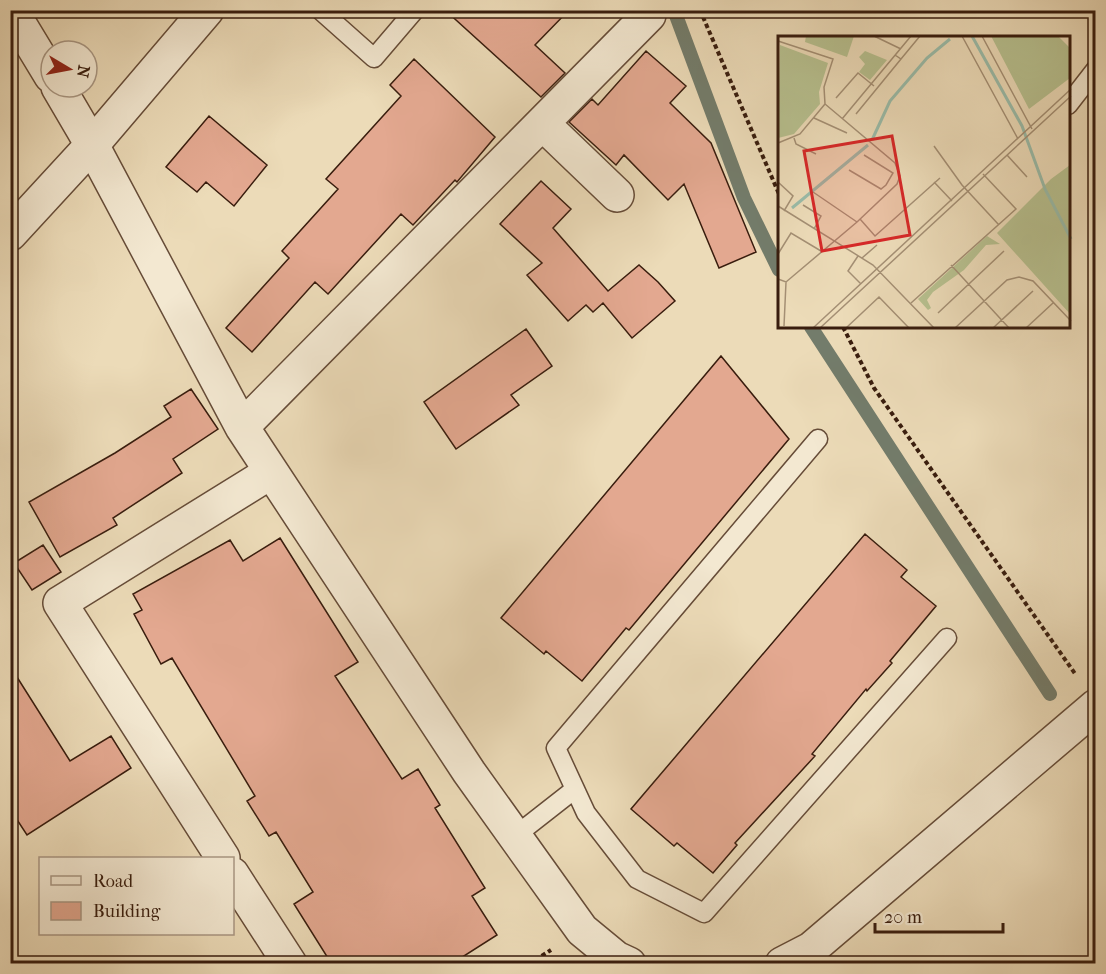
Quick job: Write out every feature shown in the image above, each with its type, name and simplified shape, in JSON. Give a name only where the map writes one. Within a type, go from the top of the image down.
[{"type":"street","points":[[11,10],[39,56]]},
{"type":"street","points":[[10,234],[92,145],[207,10]]},
{"type":"street","points":[[242,427],[649,15]]},
{"type":"street","points":[[65,99],[92,145],[242,427],[469,772],[582,930],[616,958],[628,963]]},
{"type":"street","points":[[543,124],[617,195]]},
{"type":"street","points":[[222,857],[60,603],[272,472]]},
{"type":"street","points":[[782,963],[811,949],[1089,695]]},
{"type":"street","points":[[234,877],[290,963]]},
{"type":"lane","points":[[320,10],[374,58],[415,10]]},
{"type":"lane","points":[[1070,102],[1095,69]]},
{"type":"lane","points":[[818,439],[556,748],[586,813],[637,879],[704,913],[947,638]]},
{"type":"lane","points":[[515,836],[575,789]]},
{"type":"path","points":[[700,10],[778,192]]},
{"type":"path","points":[[844,328],[874,388],[1089,695]]},
{"type":"building","points":[[445,10],[569,10],[535,45],[565,73],[541,97]]},
{"type":"building","points":[[646,51],[686,86],[670,103],[711,143],[756,252],[719,268],[684,184],[668,200],[624,155],[616,165],[569,122],[592,99],[598,105]]},
{"type":"building","points":[[414,59],[495,137],[457,182],[455,180],[413,225],[401,214],[328,294],[315,282],[252,352],[226,328],[289,258],[282,251],[338,189],[326,179],[401,96],[390,85]]},
{"type":"building","points":[[209,116],[267,165],[234,206],[206,182],[197,192],[166,167]]},
{"type":"building","points":[[541,181],[571,209],[553,228],[608,291],[639,265],[675,301],[632,338],[603,303],[593,312],[586,305],[568,321],[527,275],[542,263],[500,224]]},
{"type":"building","points":[[526,329],[552,366],[511,395],[519,405],[456,449],[424,402]]},
{"type":"building","points":[[721,356],[789,439],[629,630],[626,628],[582,681],[546,651],[544,654],[501,618]]},
{"type":"building","points":[[191,389],[218,429],[173,459],[182,473],[113,518],[117,525],[60,557],[29,502],[115,453],[171,417],[164,406]]},
{"type":"building","points":[[865,534],[907,570],[901,577],[936,606],[890,661],[892,663],[867,691],[866,689],[812,754],[815,756],[735,843],[737,845],[713,873],[677,843],[674,846],[631,809]]},
{"type":"building","points":[[280,538],[358,662],[335,676],[402,779],[418,769],[440,805],[435,808],[485,888],[472,896],[497,935],[453,963],[331,963],[294,904],[313,892],[276,832],[269,836],[247,801],[255,796],[172,658],[161,664],[134,614],[142,610],[133,594],[230,540],[243,561]]},
{"type":"building","points":[[43,545],[61,572],[32,590],[14,563]]},
{"type":"building","points":[[10,666],[70,761],[111,736],[131,768],[27,835],[10,809]]},
{"type":"waterway","points":[[674,10],[744,198],[778,268]]},
{"type":"waterway","points":[[812,328],[1050,694]]}]
